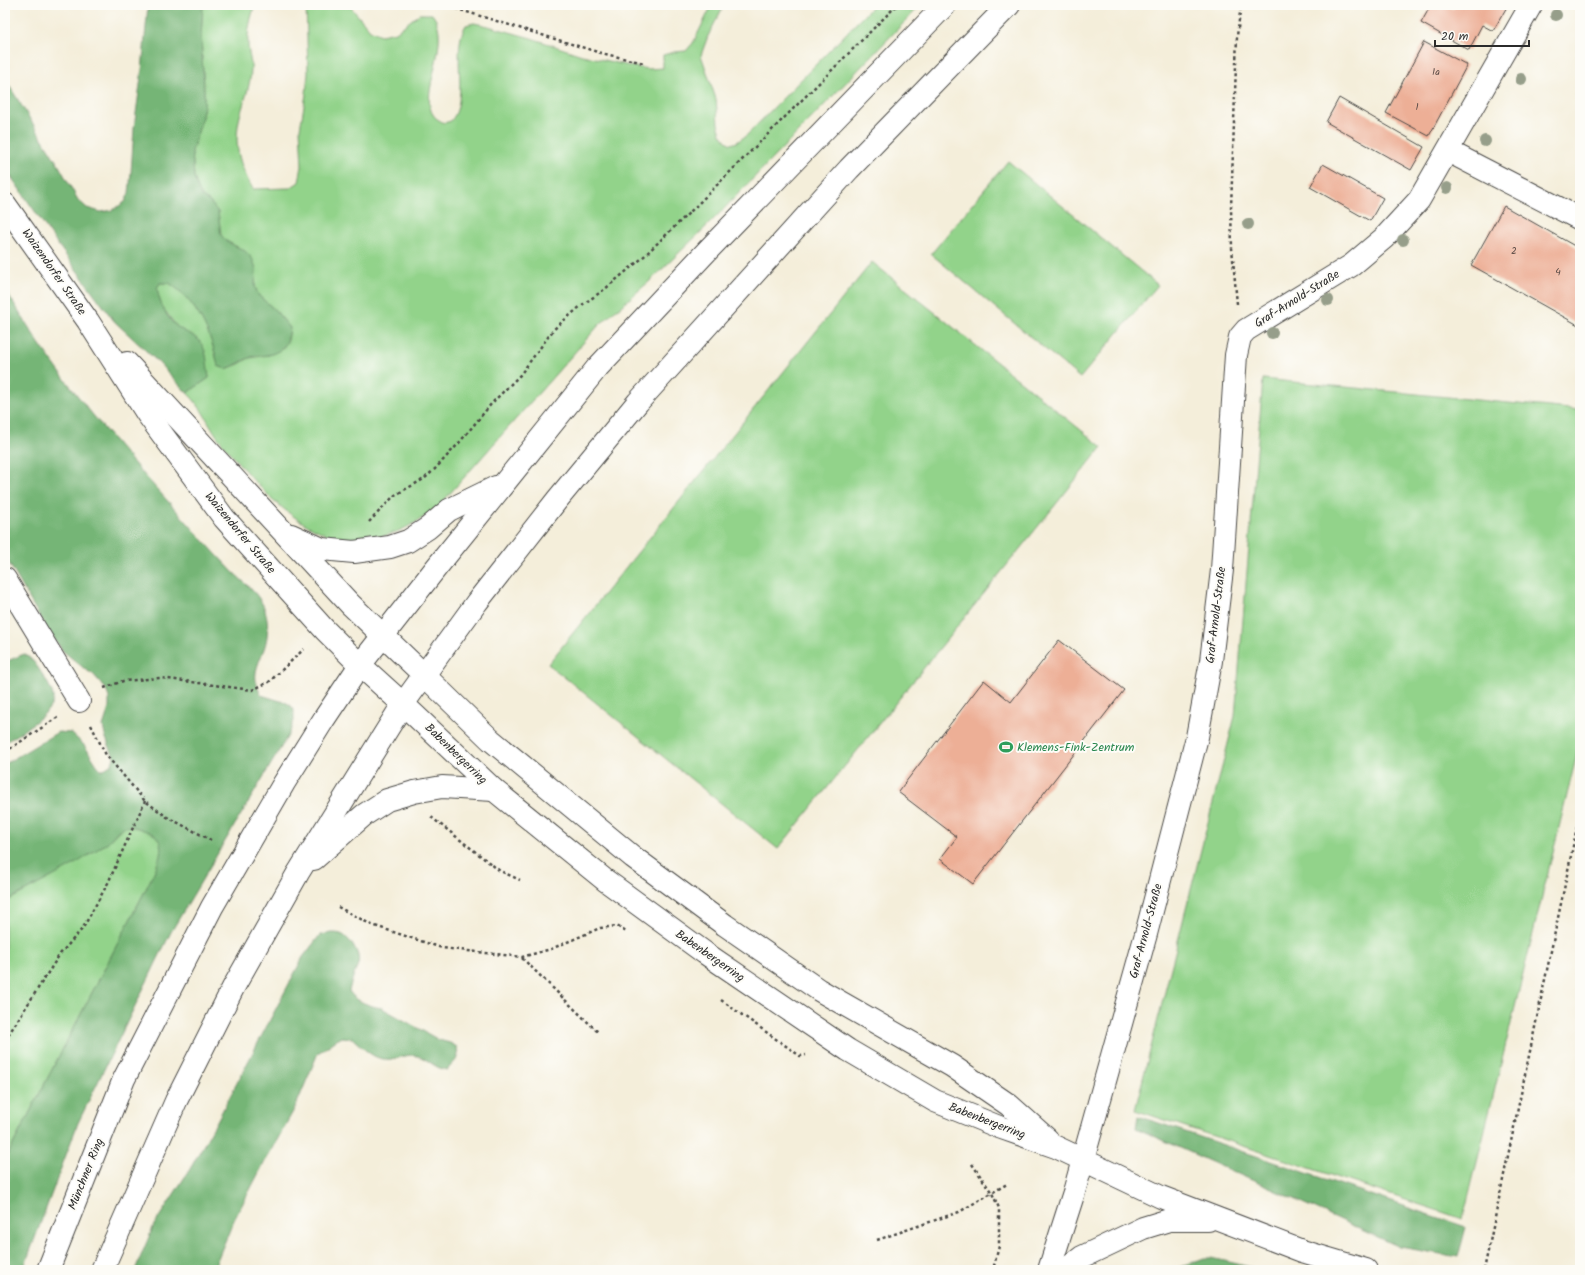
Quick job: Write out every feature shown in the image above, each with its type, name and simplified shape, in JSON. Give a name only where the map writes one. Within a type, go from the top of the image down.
[{"type":"main road","name":"Münchner Ring","points":[[48,1270],[124,1079],[212,907],[284,783],[360,665],[597,368],[708,250],[946,5]]},
{"type":"main road","points":[[102,1270],[176,1101],[233,988],[298,873],[403,704],[478,602],[557,500],[638,402],[850,169],[1009,5]]},
{"type":"main road","name":"Graf-Arnold-Straße","points":[[1049,1270],[1146,934],[1197,737],[1211,661],[1222,570],[1236,355],[1240,338],[1246,330],[1352,265],[1384,238],[1418,200],[1448,151],[1531,5]]},
{"type":"main road","points":[[1448,151],[1580,218]]},
{"type":"main road","name":"Waizendorfer Straße","points":[[5,204],[88,321],[148,415],[224,518],[317,622],[360,665],[403,704]]},
{"type":"main road","name":"Waizendorfer Straße","points":[[88,321],[350,604],[424,675]]},
{"type":"main road","points":[[281,530],[322,549],[354,552],[390,547],[408,541],[428,528],[449,510],[503,484]]},
{"type":"main road","points":[[5,579],[79,701]]},
{"type":"main road","name":"Babenbergerring","points":[[424,675],[491,740],[633,857],[725,925],[819,990],[959,1071],[1009,1105],[1056,1147]]},
{"type":"main road","name":"Babenbergerring","points":[[403,704],[494,790],[605,880],[704,953],[848,1050],[935,1101],[999,1127],[1056,1147],[1161,1198],[1302,1251],[1366,1270]]},
{"type":"main road","points":[[298,873],[364,815],[387,800],[414,792],[442,787],[494,790]]},
{"type":"main road","points":[[1065,1270],[1082,1257],[1143,1228],[1169,1220],[1219,1220]]},
{"type":"path","points":[[444,5],[601,53],[644,63]]},
{"type":"path","points":[[394,495],[424,479],[435,469],[492,403],[520,374],[554,329],[641,259],[897,5]]},
{"type":"path","points":[[1241,5],[1237,36],[1231,208],[1232,248],[1238,310],[1246,330]]},
{"type":"path","points":[[5,752],[61,715],[94,690],[123,682],[161,678],[252,690],[269,682]]},
{"type":"path","points":[[79,701],[106,755],[144,801],[167,817],[210,840]]},
{"type":"path","points":[[403,796],[500,871],[520,880]]},
{"type":"path","points":[[5,1040],[60,954],[83,928],[108,883],[144,801]]},
{"type":"path","points":[[1484,1270],[1580,813]]},
{"type":"path","points":[[338,907],[372,925],[442,948],[522,957],[551,949],[600,928],[617,926],[629,934]]},
{"type":"path","points":[[522,957],[598,1032]]},
{"type":"path","points":[[716,996],[800,1056]]},
{"type":"path","points":[[972,1164],[992,1193],[999,1208],[999,1246],[994,1270]]},
{"type":"path","points":[[877,1240],[959,1212],[1007,1184]]},
{"type":"green space","points":[[148,5],[203,5],[201,37],[204,105],[201,122],[192,151],[194,177],[202,197],[210,202],[218,212],[221,235],[226,241],[245,251],[252,258],[256,268],[255,287],[259,296],[275,310],[290,328],[287,342],[278,351],[268,355],[251,357],[226,369],[218,366],[212,342],[195,309],[179,290],[169,283],[160,283],[157,288],[158,293],[167,316],[175,325],[198,340],[203,346],[206,354],[209,378],[187,393],[158,362],[114,321],[56,242],[5,168],[5,79],[58,164],[78,200],[87,208],[101,212],[113,210],[125,202],[129,193],[134,128],[142,70]]},
{"type":"green space","points":[[203,5],[255,5],[248,35],[251,68],[250,77],[240,116],[237,136],[237,145],[241,163],[253,189],[290,188],[299,182],[302,166],[300,129],[308,73],[306,5],[349,5],[370,30],[381,35],[396,32],[419,14],[432,14],[438,25],[439,38],[430,95],[430,107],[434,116],[444,123],[451,121],[457,110],[460,89],[460,44],[466,25],[474,23],[488,26],[531,38],[582,55],[630,66],[648,69],[663,68],[663,55],[686,51],[693,43],[712,5],[724,5],[708,36],[701,55],[716,99],[718,124],[721,134],[726,141],[731,144],[747,135],[874,5],[921,5],[710,223],[651,280],[599,325],[438,507],[404,528],[373,538],[345,539],[318,530],[292,515],[268,495],[222,443],[202,411],[187,393],[209,378],[205,351],[185,332],[177,327],[159,302],[157,288],[160,283],[169,283],[179,290],[195,309],[201,319],[212,342],[218,366],[226,369],[249,358],[269,355],[282,349],[288,341],[290,328],[275,310],[259,296],[255,287],[256,268],[245,251],[226,241],[221,235],[218,212],[210,202],[202,197],[194,177],[192,151],[201,122],[204,105],[201,37]]},
{"type":"green space","points":[[1008,161],[1158,285],[1080,378],[931,254]]},
{"type":"green space","points":[[872,262],[1102,447],[778,849],[548,664]]},
{"type":"green space","points":[[5,289],[45,352],[91,413],[120,448],[215,553],[260,600],[265,610],[268,627],[266,644],[257,667],[256,682],[261,695],[287,703],[294,709],[294,721],[289,734],[171,932],[78,1123],[23,1270],[5,1270],[5,1160],[147,887],[158,863],[161,847],[159,841],[154,835],[146,831],[133,827],[122,828],[108,842],[81,860],[5,902],[5,764],[58,732],[71,733],[84,745],[101,771],[112,764],[114,757],[105,736],[103,726],[109,708],[109,698],[106,689],[93,674],[63,651],[46,628],[5,556]]},
{"type":"green space","points":[[1263,379],[1580,410],[1580,728],[1576,758],[1463,1219],[1135,1110],[1235,716]]},
{"type":"green space","points":[[24,654],[34,662],[46,680],[52,692],[53,700],[51,706],[40,718],[5,743],[5,662]]},
{"type":"green space","points":[[130,826],[155,834],[159,839],[161,853],[157,868],[5,1160],[5,902],[89,854],[105,844],[118,831]]},
{"type":"green space","points":[[339,933],[343,935],[349,940],[357,952],[359,960],[349,991],[355,998],[364,1003],[382,1008],[439,1040],[457,1047],[458,1058],[447,1070],[442,1069],[415,1055],[383,1059],[372,1055],[352,1038],[341,1037],[318,1053],[295,1108],[234,1220],[213,1270],[135,1270],[154,1225],[190,1169],[217,1121],[303,957],[320,935]]},
{"type":"green space","points":[[1138,1116],[1466,1227],[1458,1257],[1400,1247],[1136,1128]]},
{"type":"green space","points":[[1204,1258],[1212,1258],[1263,1270],[1172,1270]]},
{"type":"building","points":[[1431,5],[1447,5],[1453,9],[1455,5],[1508,5],[1493,31],[1482,25],[1469,50],[1421,23]]},
{"type":"building","points":[[1424,42],[1467,65],[1429,136],[1386,113]]},
{"type":"building","points":[[1339,98],[1424,147],[1411,170],[1326,122]]},
{"type":"building","points":[[1323,164],[1383,198],[1370,221],[1310,187]]},
{"type":"building","points":[[1504,206],[1580,249],[1580,326],[1471,265]]},
{"type":"building","name":"Klemens-Fink-Zentrum","points":[[1059,640],[1124,690],[973,884],[940,859],[957,837],[898,792],[984,680],[1011,702]]},
{"type":"place","name":"Klemens-Fink-Zentrum","points":[[1006,747]]}]
